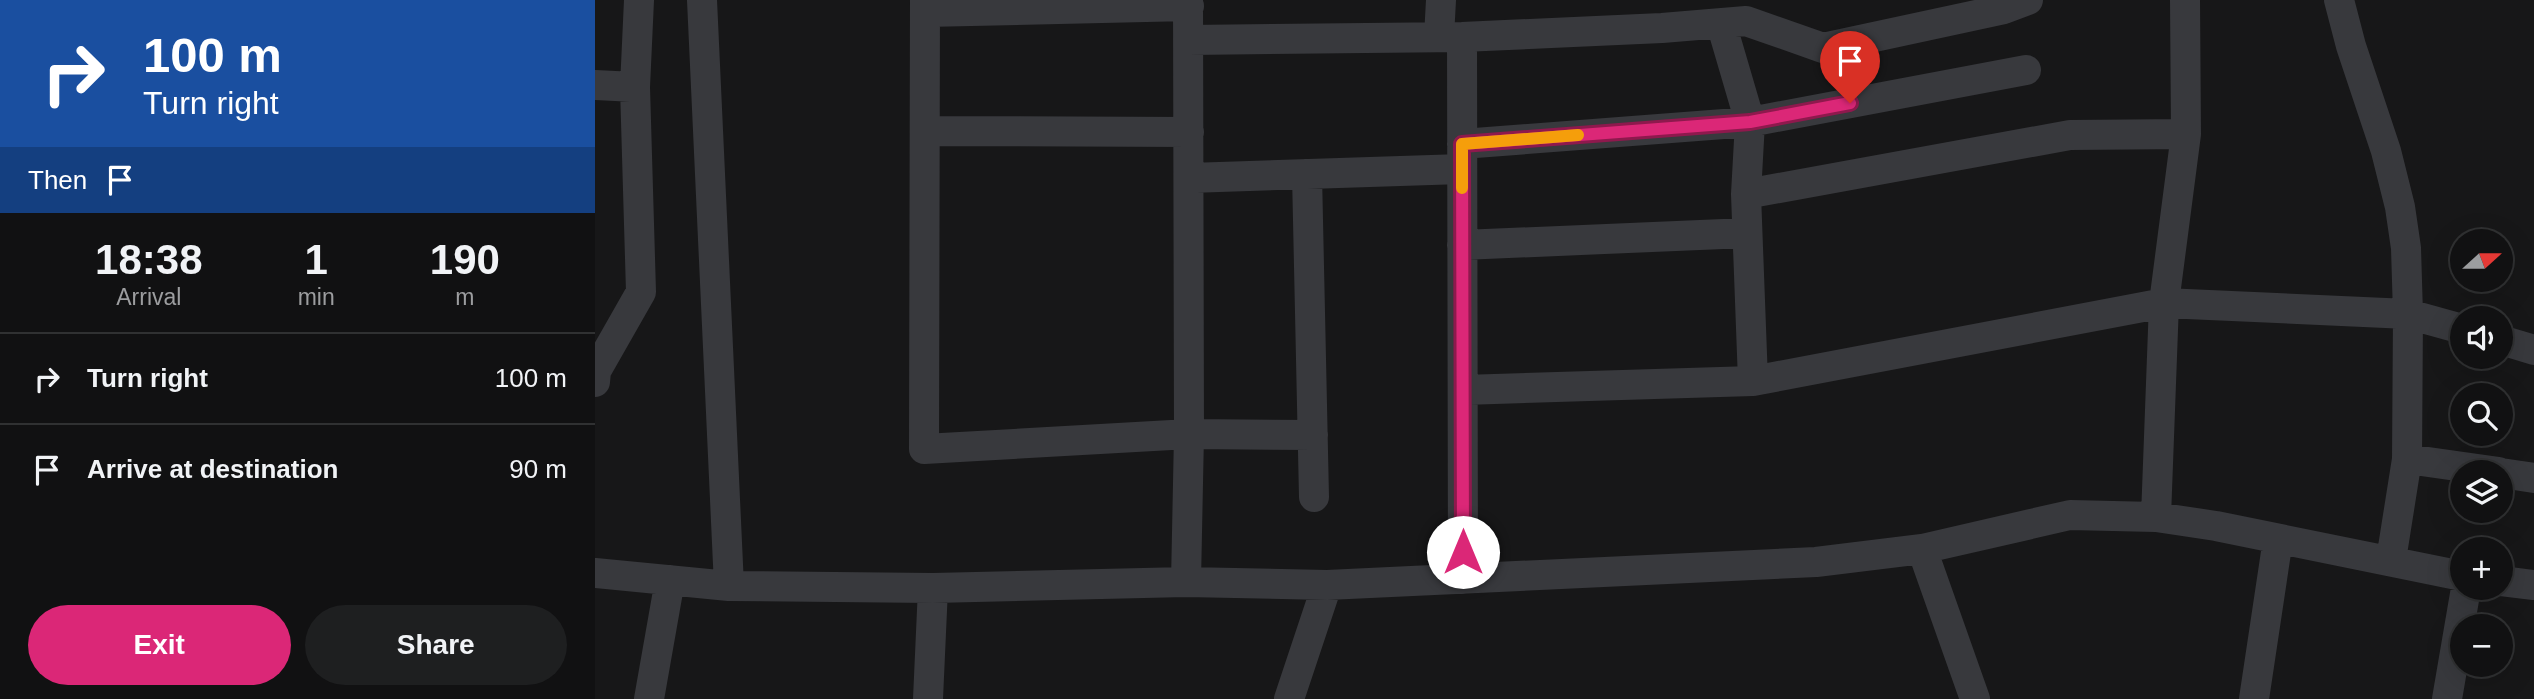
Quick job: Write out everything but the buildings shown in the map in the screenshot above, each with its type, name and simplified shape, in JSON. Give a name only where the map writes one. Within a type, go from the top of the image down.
[{"type":"street","points":[[595,375],[641,292],[635,87],[639,0]]},
{"type":"street","points":[[702,0],[729,586]]},
{"type":"street","points":[[1441,0],[1450,37],[1462,157],[1463,579]]},
{"type":"street","points":[[1189,40],[1450,37],[1747,21],[1823,48],[2004,9],[2028,0]]},
{"type":"street","points":[[2156,517],[2164,303],[2186,134],[2185,0]]},
{"type":"street","points":[[2339,0],[2351,46],[2386,150],[2400,207],[2406,248],[2407,459],[2391,560]]},
{"type":"street","points":[[1185,582],[1189,435],[1188,3],[925,6],[924,449],[1189,435],[1313,435]]},
{"type":"street","points":[[1721,23],[1750,122],[1746,194],[1753,382]]},
{"type":"street","points":[[1189,178],[1307,174],[1750,122],[2026,70]]},
{"type":"street","points":[[595,85],[635,87]]},
{"type":"street","points":[[925,131],[1189,132]]},
{"type":"street","points":[[1746,194],[2070,135],[2186,134]]},
{"type":"street","points":[[1307,174],[1314,497]]},
{"type":"street","points":[[1462,245],[1747,233]]},
{"type":"street","points":[[1463,390],[1753,382],[2164,303],[2408,314],[2450,326]]},
{"type":"street","points":[[2513,344],[2534,350]]},
{"type":"street","points":[[2407,459],[2450,465]]},
{"type":"street","points":[[2513,475],[2534,478]]},
{"type":"street","points":[[595,573],[729,586],[933,588],[1185,582],[1327,585],[1816,562],[1922,549],[2070,515],[2156,517],[2278,538],[2450,573]]},
{"type":"street","points":[[2255,699],[2278,538]]},
{"type":"street","points":[[1922,549],[1975,699]]},
{"type":"street","points":[[649,699],[670,580]]},
{"type":"street","points":[[2513,582],[2534,585]]},
{"type":"street","points":[[1289,699],[1327,585]]},
{"type":"street","points":[[927,699],[933,588]]},
{"type":"street","points":[[2447,699],[2464,600]]},
{"type":"slow traffic","points":[[1462,188],[1462,144],[1578,135]]},
{"type":"route","points":[[1463,552],[1462,144],[1750,122],[1850,103]]}]
